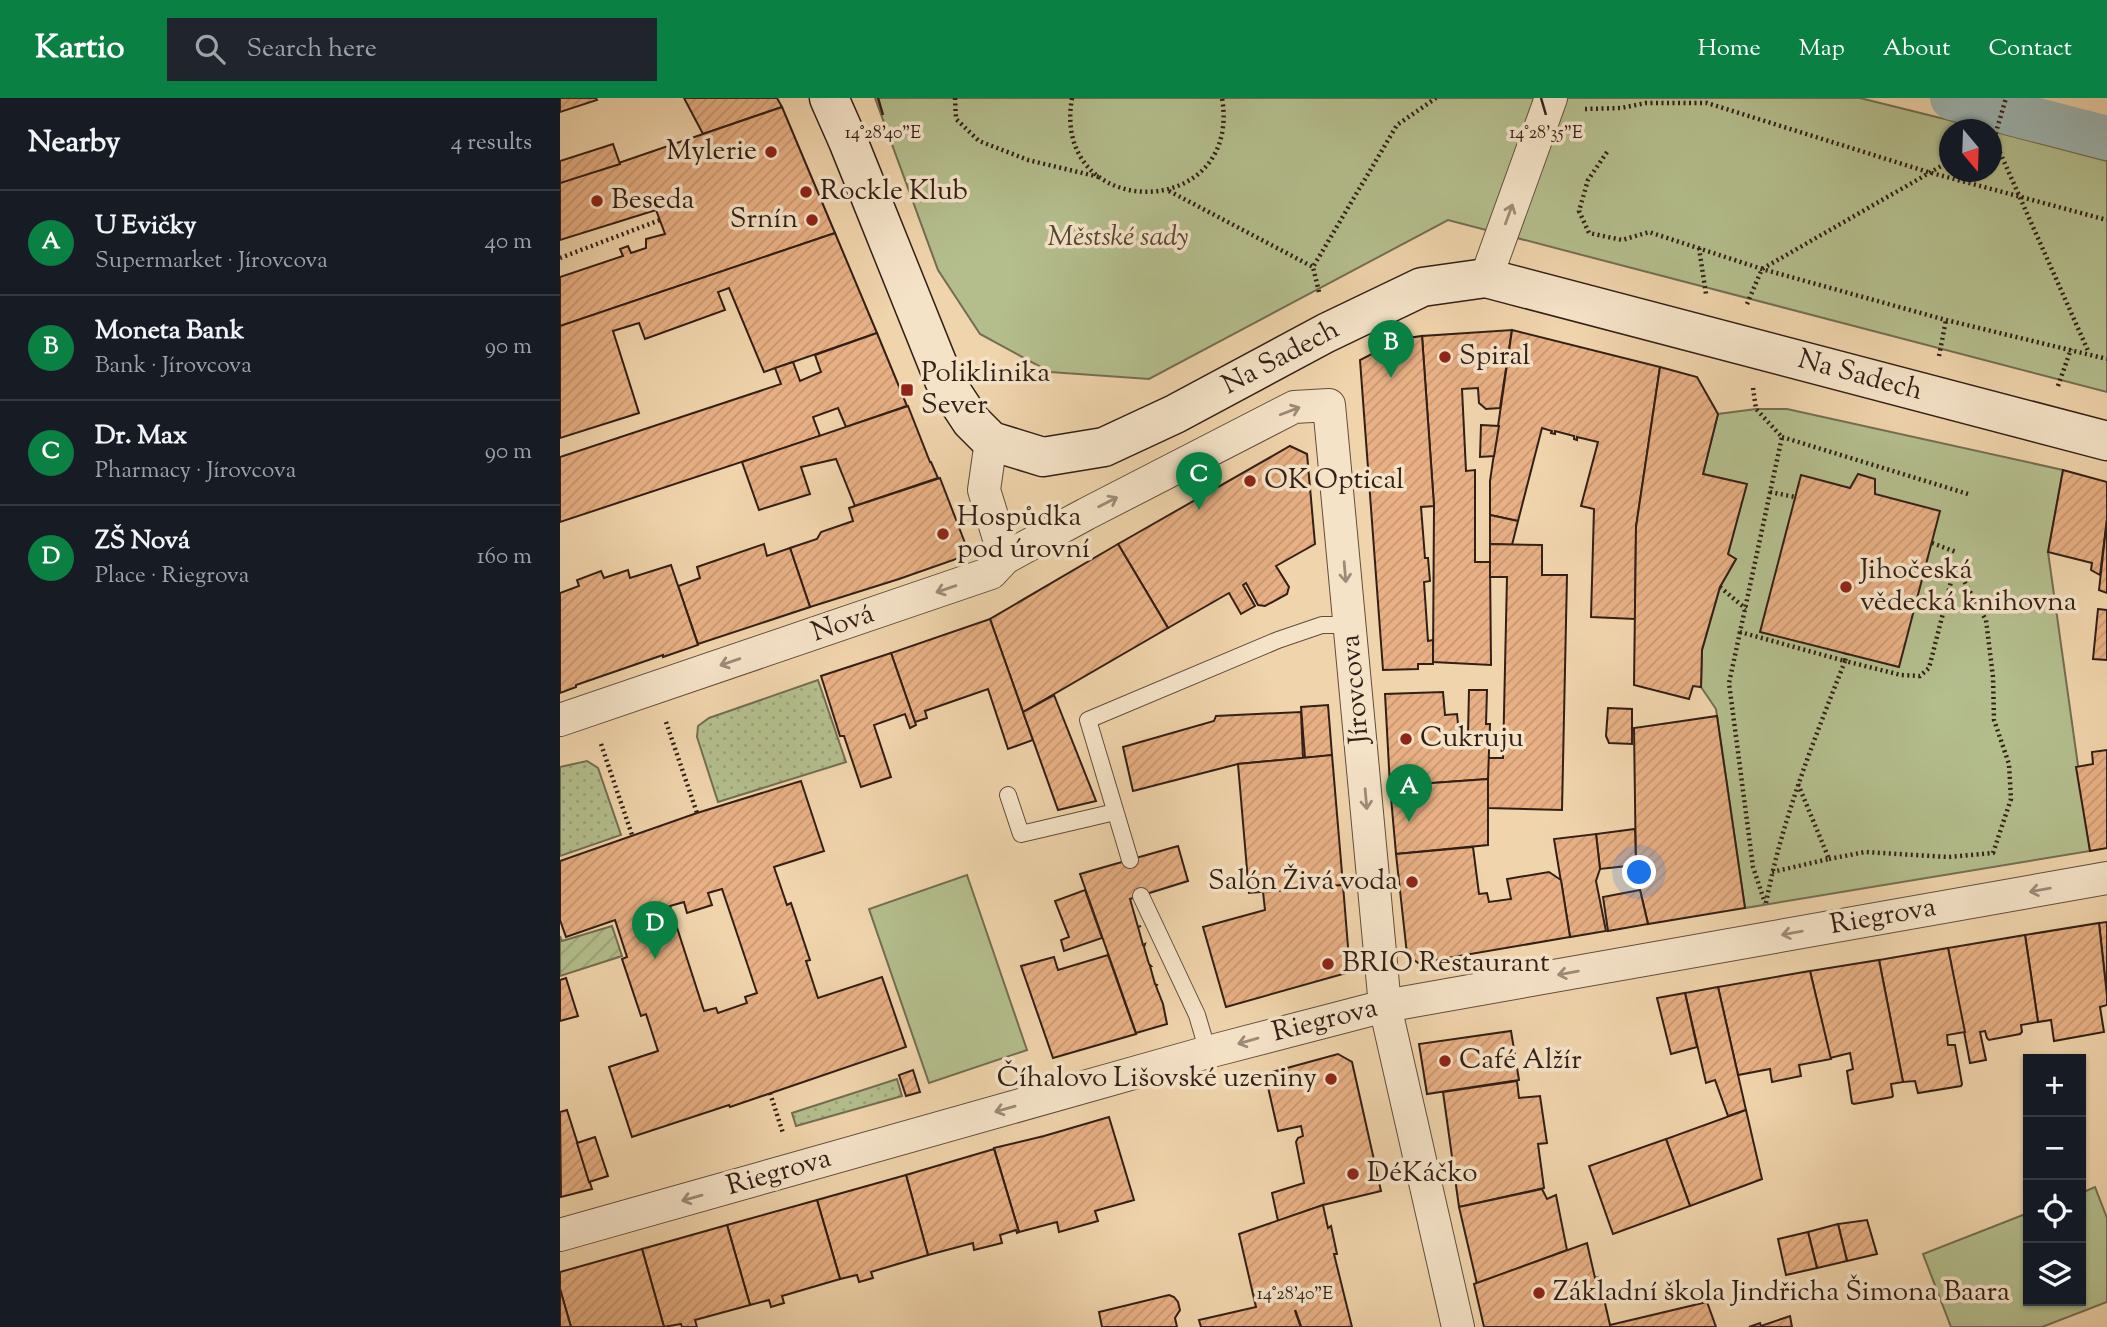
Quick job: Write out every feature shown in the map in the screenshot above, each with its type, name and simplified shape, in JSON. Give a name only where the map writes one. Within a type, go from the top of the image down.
[{"type":"street","points":[[829,98],[944,380],[971,421],[991,441],[984,490],[1005,558]]},
{"type":"street","points":[[1486,278],[1564,103]]},
{"type":"street","name":"Na Sadech","points":[[991,441],[1043,457],[1104,447],[1175,414],[1325,333],[1422,287],[1486,278],[2107,441]]},
{"type":"street","name":"Jírovcova","points":[[1005,558],[1294,407],[1329,405],[1385,1006],[1458,1327]]},
{"type":"street","name":"Nová","points":[[560,720],[991,573],[1005,558]]},
{"type":"street","name":"Riegrova","points":[[560,1235],[1208,1052],[1385,1006],[2107,878]]},
{"type":"lane","points":[[1130,860],[1088,720],[1278,640],[1322,625],[1350,625]]},
{"type":"lane","points":[[1008,795],[1021,834],[1115,812]]},
{"type":"lane","points":[[1141,896],[1197,1015],[1208,1052]]},
{"type":"path","points":[[956,98],[956,119],[979,141],[1028,160],[1100,178],[1121,189],[1144,193],[1168,190],[1191,180],[1209,162],[1221,140],[1225,115],[1222,98]]},
{"type":"path","points":[[1072,98],[1069,116],[1073,139],[1083,161],[1100,178]]},
{"type":"path","points":[[1319,295],[1313,267],[1397,125],[1436,98]]},
{"type":"path","points":[[1999,119],[2006,98]]},
{"type":"path","points":[[1564,103],[1621,108],[1644,100],[1707,103],[1928,172],[2107,220]]},
{"type":"path","points":[[1607,152],[1588,180],[1579,211],[1589,233],[1622,240],[1648,232],[1762,269],[1947,320],[2107,359]]},
{"type":"path","points":[[2002,158],[2089,353]]},
{"type":"path","points":[[1747,305],[1762,269],[1939,166]]},
{"type":"path","points":[[1168,190],[1313,267]]},
{"type":"path","points":[[560,258],[660,220]]},
{"type":"path","points":[[1699,248],[1706,294]]},
{"type":"path","points":[[1939,356],[1947,320]]},
{"type":"path","points":[[2058,387],[2071,349]]},
{"type":"path","points":[[1753,387],[1756,409],[1782,437],[1968,494]]},
{"type":"path","points":[[1782,437],[1729,682],[1753,867],[1765,904],[1798,783],[1847,653]]},
{"type":"path","points":[[1770,492],[1795,497]]},
{"type":"path","points":[[1932,543],[1956,552]]},
{"type":"path","points":[[1740,632],[1901,675],[1920,676],[1929,668],[1955,565],[1986,620],[1993,677],[1993,720],[2009,764],[2011,799],[1993,853],[1948,858],[1865,852],[1772,872]]},
{"type":"path","points":[[1720,587],[1746,609]]},
{"type":"path","points":[[666,722],[696,813]]},
{"type":"path","points":[[601,744],[632,835]]},
{"type":"path","points":[[1798,783],[1829,859]]},
{"type":"path","points":[[770,1093],[785,1141]]},
{"type":"green space","name":"Městské sady","points":[[875,98],[1860,98],[1945,119],[1939,119],[1939,182],[2002,182],[2002,134],[2107,161],[2107,392],[1448,220],[1149,379],[1050,372],[980,334],[938,270]]},
{"type":"green space","points":[[1756,409],[1787,409],[2063,470],[2048,552],[2090,851],[1745,908],[1716,709],[1701,687],[1702,650],[1720,587],[1736,559],[1728,554],[1746,484],[1703,474],[1718,414]]},
{"type":"green space","points":[[818,680],[846,762],[718,802],[697,737],[698,726],[709,718]]},
{"type":"green space","points":[[587,761],[598,768],[621,835],[560,856],[560,767]]},
{"type":"green space","points":[[967,875],[1027,1050],[929,1083],[869,909]]},
{"type":"green space","points":[[612,926],[622,956],[560,976],[560,936],[562,941]]},
{"type":"green space","points":[[897,1079],[902,1096],[796,1126],[792,1113]]},
{"type":"green space","points":[[2095,1187],[2107,1218],[2107,1302],[2042,1327],[1951,1327],[1923,1254],[2023,1215],[2023,1306],[2086,1306],[2086,1191]]},
{"type":"building","points":[[560,98],[596,98],[597,100],[560,112]]},
{"type":"building","points":[[684,98],[777,98],[782,107],[703,134]]},
{"type":"building","points":[[782,107],[835,233],[560,326],[560,277],[623,256],[620,249],[628,246],[631,253],[646,248],[646,239],[665,234],[656,210],[560,240],[560,183]]},
{"type":"building","points":[[613,144],[620,164],[560,183],[560,161]]},
{"type":"building","points":[[835,233],[877,333],[764,372],[729,288],[718,292],[725,310],[645,339],[639,323],[613,331],[639,413],[560,438],[560,326]]},
{"type":"building","points":[[1512,330],[1500,408],[1486,409],[1479,403],[1478,388],[1462,389],[1466,471],[1475,470],[1475,562],[1490,562],[1491,665],[1433,662],[1434,506],[1422,336]]},
{"type":"building","points":[[1512,330],[1660,367],[1636,527],[1635,619],[1591,617],[1594,509],[1581,506],[1598,442],[1577,437],[1577,440],[1574,436],[1555,431],[1555,434],[1551,433],[1552,431],[1542,428],[1518,521],[1490,515],[1490,481]]},
{"type":"building","points":[[877,333],[907,406],[846,427],[838,408],[813,417],[820,436],[560,522],[560,457],[781,384],[775,368],[793,362],[800,381],[821,372],[815,355]]},
{"type":"building","points":[[1422,336],[1434,506],[1421,507],[1425,558],[1428,558],[1430,581],[1424,582],[1428,641],[1433,640],[1433,664],[1418,664],[1418,669],[1383,670],[1360,360],[1401,339]]},
{"type":"building","points":[[1660,367],[1697,377],[1718,414],[1703,474],[1747,484],[1728,554],[1736,559],[1720,587],[1702,650],[1701,687],[1693,686],[1689,699],[1634,685],[1636,527]]},
{"type":"building","points":[[908,406],[938,478],[855,506],[836,459],[801,467],[810,494],[759,510],[742,462]]},
{"type":"building","points":[[1481,425],[1499,426],[1494,456],[1480,457]]},
{"type":"building","points":[[1290,446],[1307,454],[1315,544],[1276,566],[1289,587],[1287,594],[1265,606],[1258,605],[1246,583],[1243,585],[1255,606],[1241,614],[1229,593],[1168,628],[1118,544]]},
{"type":"building","points":[[2063,470],[2107,482],[2107,519],[2100,575],[2091,570],[2092,563],[2048,552]]},
{"type":"building","name":"Jihočeská vědecká knihovna","points":[[1858,474],[1875,479],[1875,494],[1940,511],[1899,667],[1760,632],[1801,475],[1850,488]]},
{"type":"building","points":[[940,478],[965,543],[959,558],[810,607],[790,548],[817,539],[821,532],[853,521],[849,508]]},
{"type":"building","points":[[1490,515],[1518,521],[1512,545],[1490,544]]},
{"type":"building","points":[[2107,519],[2107,593],[2099,590]]},
{"type":"building","points":[[764,544],[767,556],[790,548],[810,607],[698,644],[678,586],[700,578],[697,567]]},
{"type":"building","points":[[1118,544],[1168,628],[1023,712],[990,619]]},
{"type":"building","points":[[1490,544],[1542,545],[1542,575],[1567,575],[1562,810],[1488,808],[1488,758],[1503,758],[1507,577],[1490,577]]},
{"type":"building","points":[[671,565],[698,645],[576,685],[560,693],[560,593],[579,586],[577,580],[601,571],[604,578],[628,570],[630,578]]},
{"type":"building","points":[[2098,609],[2107,610],[2107,660],[2093,659]]},
{"type":"building","points":[[990,619],[1033,740],[1008,749],[988,689],[925,711],[927,718],[915,722],[891,653]]},
{"type":"building","points":[[891,653],[916,725],[910,728],[905,714],[874,725],[891,777],[861,787],[844,736],[840,736],[821,676]]},
{"type":"building","points":[[1469,690],[1487,690],[1486,724],[1490,724],[1488,779],[1390,786],[1385,694],[1443,692],[1445,715],[1457,714],[1459,734],[1453,734],[1453,745],[1480,744],[1480,735],[1468,735]]},
{"type":"building","points":[[1054,695],[1096,801],[1058,810],[1023,712]]},
{"type":"building","points":[[1328,705],[1332,755],[1305,758],[1301,707]]},
{"type":"building","points":[[1608,708],[1632,709],[1632,744],[1609,743],[1606,736]]},
{"type":"building","points":[[1301,712],[1303,758],[1238,764],[1133,791],[1123,747],[1214,721],[1216,716]]},
{"type":"building","points":[[1717,716],[1745,908],[1648,924],[1636,873],[1634,728]]},
{"type":"building","points":[[2107,750],[2107,848],[2090,851],[2076,767],[2093,764],[2092,752]]},
{"type":"building","points":[[1332,755],[1343,885],[1249,893],[1238,764]]},
{"type":"building","points":[[1488,779],[1488,845],[1396,854],[1390,786]]},
{"type":"building","points":[[801,781],[824,851],[774,867],[787,905],[791,903],[810,960],[806,961],[818,998],[882,977],[906,1047],[632,1137],[609,1067],[658,1051],[646,1014],[641,1016],[622,959],[627,957],[615,920],[566,937],[560,920],[560,861],[697,813]],"holes":[[[722,889],[757,993],[745,997],[747,1003],[718,1013],[716,1008],[704,1011],[670,906],[684,902],[687,913],[712,905],[708,893]]]},
{"type":"building","points":[[1635,829],[1636,865],[1600,869],[1596,834]]},
{"type":"building","points":[[1596,834],[1600,869],[1596,881],[1606,931],[1570,937],[1554,839]]},
{"type":"building","points":[[1178,846],[1188,881],[1130,899],[1143,945],[1145,944],[1167,1024],[1136,1033],[1080,874]]},
{"type":"building","points":[[1473,847],[1479,894],[1487,893],[1489,902],[1511,899],[1507,879],[1549,872],[1561,880],[1570,937],[1418,963],[1407,954],[1396,854]]},
{"type":"building","points":[[1343,885],[1350,972],[1226,1007],[1203,927],[1265,910],[1263,892]]},
{"type":"building","points":[[1085,890],[1102,938],[1064,951],[1061,940],[1069,937],[1055,901]]},
{"type":"building","points":[[1640,890],[1648,924],[1608,931],[1603,897]]},
{"type":"building","points":[[2107,922],[2107,996],[2099,923]]},
{"type":"building","points":[[2099,923],[2107,996],[2107,1005],[2100,1007],[2104,1032],[2054,1041],[2051,1020],[2038,1022],[2025,935]]},
{"type":"building","points":[[2025,935],[2038,1022],[2021,1025],[2020,1034],[1989,1040],[1985,1031],[1980,1032],[1986,1060],[1970,1063],[1948,948]]},
{"type":"building","points":[[1948,948],[1965,1032],[1947,1035],[1948,1045],[1955,1045],[1962,1084],[1918,1093],[1915,1081],[1903,1082],[1879,960]]},
{"type":"building","points":[[1108,955],[1136,1034],[1053,1058],[1021,966],[1054,957],[1058,970]]},
{"type":"building","points":[[1879,960],[1903,1082],[1891,1084],[1892,1097],[1854,1104],[1847,1071],[1853,1069],[1850,1053],[1830,1058],[1810,971]]},
{"type":"building","points":[[1810,971],[1831,1059],[1799,1065],[1801,1076],[1772,1082],[1770,1069],[1738,1075],[1718,987]]},
{"type":"building","points":[[566,978],[578,1016],[560,1021],[560,980]]},
{"type":"building","points":[[1718,987],[1746,1110],[1728,1116],[1715,1080],[1706,1083],[1685,993]]},
{"type":"building","points":[[1685,993],[1697,1047],[1671,1054],[1657,998]]},
{"type":"building","points":[[1511,1031],[1519,1080],[1427,1094],[1419,1044]]},
{"type":"building","points":[[1338,1054],[1352,1062],[1381,1191],[1323,1205],[1278,1221],[1272,1193],[1304,1183],[1296,1142],[1303,1136],[1301,1126],[1278,1131],[1265,1074]]},
{"type":"building","points":[[913,1070],[920,1092],[906,1096],[899,1075]]},
{"type":"building","points":[[1517,1081],[1519,1098],[1540,1096],[1547,1143],[1538,1144],[1544,1188],[1459,1207],[1443,1092]]},
{"type":"building","points":[[567,1110],[592,1189],[561,1197],[560,1112]]},
{"type":"building","points":[[1746,1110],[1762,1179],[1690,1206],[1666,1139]]},
{"type":"building","points":[[1109,1117],[1134,1200],[1095,1211],[1098,1221],[1059,1232],[1057,1222],[1019,1232],[994,1148]]},
{"type":"building","points":[[595,1137],[608,1176],[589,1182],[577,1143]]},
{"type":"building","points":[[1666,1139],[1690,1206],[1613,1234],[1589,1166]]},
{"type":"building","points":[[994,1149],[1019,1232],[1016,1230],[1000,1235],[1002,1243],[974,1250],[973,1243],[928,1255],[906,1175]]},
{"type":"building","points":[[906,1175],[928,1255],[871,1272],[873,1278],[859,1282],[857,1275],[840,1279],[817,1200]]},
{"type":"building","points":[[1542,1189],[1547,1199],[1556,1195],[1567,1250],[1477,1284],[1459,1207]]},
{"type":"building","points":[[817,1200],[840,1279],[782,1296],[784,1303],[771,1307],[769,1300],[750,1305],[727,1225]]},
{"type":"building","points":[[1323,1205],[1328,1228],[1331,1226],[1337,1254],[1334,1254],[1352,1327],[1201,1327],[1199,1320],[1256,1307],[1239,1234]]},
{"type":"building","points":[[1867,1220],[1877,1254],[1847,1261],[1838,1224]]},
{"type":"building","points":[[1838,1224],[1847,1261],[1817,1268],[1808,1232]]},
{"type":"building","points":[[727,1225],[750,1305],[695,1320],[697,1327],[682,1327],[681,1324],[664,1327],[642,1249]]},
{"type":"building","points":[[1808,1232],[1817,1268],[1786,1275],[1778,1239]]},
{"type":"building","name":"Základní škola Jindřicha Šimona Baara","points":[[1587,1243],[1595,1278],[1599,1277],[1610,1325],[1707,1302],[1716,1327],[1484,1327],[1474,1284]]},
{"type":"building","points":[[642,1249],[664,1327],[571,1327],[560,1289],[560,1272]]},
{"type":"building","points":[[560,1289],[571,1327],[560,1327]]},
{"type":"building","points":[[1169,1295],[1178,1302],[1180,1310],[1175,1318],[1177,1327],[1102,1327],[1099,1312]]},
{"type":"building","name":"Základní škola Jindřicha Šimona Baara","points":[[1790,1316],[1792,1327],[1749,1327],[1760,1323],[1761,1326]]},
{"type":"waterway","points":[[1952,98],[2107,138]]},
{"type":"place","name":"Mylerie","points":[[771,152]]},
{"type":"place","name":"Rockle Klub","points":[[806,192]]},
{"type":"place","name":"Beseda","points":[[597,201]]},
{"type":"place","name":"Srnín","points":[[812,220]]},
{"type":"place","name":"Spiral","points":[[1445,357]]},
{"type":"place","name":"Moneta Bank","points":[[1391,378]]},
{"type":"place","name":"Poliklinika Sever","points":[[907,390]]},
{"type":"place","name":"OK Optical","points":[[1250,481]]},
{"type":"place","name":"Dr. Max","points":[[1199,510]]},
{"type":"place","name":"Hospůdka pod úrovní","points":[[943,534]]},
{"type":"place","name":"Jihočeská vědecká knihovna","points":[[1846,587]]},
{"type":"place","name":"Cukruju","points":[[1406,739]]},
{"type":"place","name":"U Evičky","points":[[1409,822]]},
{"type":"place","name":"Salón Živá voda","points":[[1412,882]]},
{"type":"place","name":"ZŠ Nová","points":[[655,959]]},
{"type":"place","name":"BRIO Restaurant","points":[[1328,964]]},
{"type":"place","name":"Café Alžír","points":[[1445,1061]]},
{"type":"place","name":"Číhalovo Lišovské uzeniny","points":[[1331,1079]]},
{"type":"place","name":"DéKáčko","points":[[1353,1174]]},
{"type":"place","name":"Základní škola Jindřicha Šimona Baara","points":[[1539,1293]]}]
